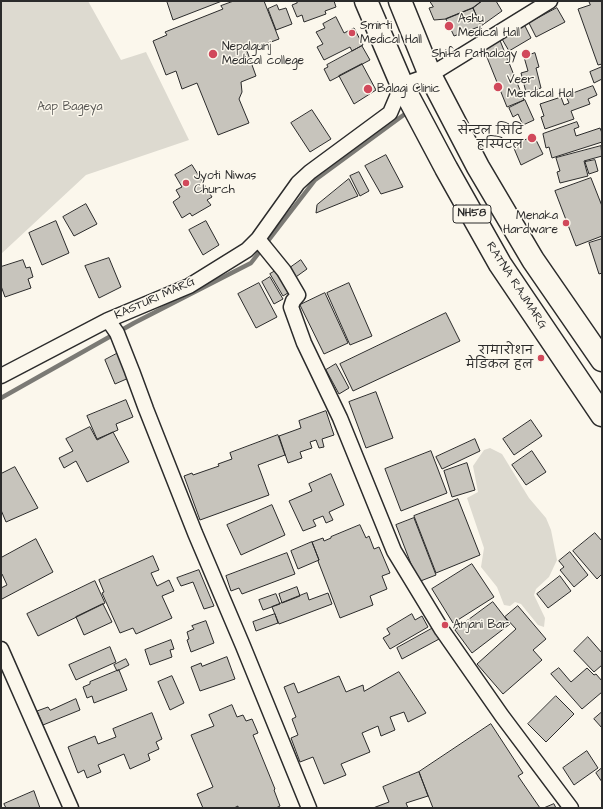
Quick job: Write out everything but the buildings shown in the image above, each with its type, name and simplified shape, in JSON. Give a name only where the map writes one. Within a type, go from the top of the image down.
[{"type":"highway","name":"RATNA RAJMARG","points":[[366,1],[402,85],[446,168],[500,264],[602,414]]},
{"type":"highway","name":"NH58","points":[[400,1],[430,75],[478,167],[533,260],[602,360]]},
{"type":"street","points":[[402,85],[430,75],[550,1]]},
{"type":"street","name":"KASTURI MARG","points":[[1,376],[108,320],[189,286],[247,250],[258,239],[298,183],[310,172],[390,113],[402,85]]},
{"type":"street","points":[[258,239],[284,272],[298,295],[293,301],[291,307],[302,336],[340,418],[394,551],[442,630],[502,716],[571,808]]},
{"type":"street","points":[[108,320],[117,333],[146,410],[309,808]]},
{"type":"street","points":[[1,649],[71,808]]},
{"type":"green space","name":"Aap Bageya","points":[[1,1],[88,1],[121,60],[146,52],[189,140],[86,175],[1,254]]},
{"type":"green space","points":[[490,448],[502,454],[529,498],[546,518],[551,530],[557,560],[549,577],[536,589],[534,595],[545,618],[544,627],[538,625],[521,604],[515,602],[510,606],[504,605],[497,587],[481,567],[484,548],[467,498],[478,492],[473,466],[484,450]]},
{"type":"waterway","points":[[1,398],[134,323],[251,263],[315,180],[409,111]]},
{"type":"place","name":"Ashu Medical Hall","points":[[449,26]]},
{"type":"place","name":"Smirti Medical Hall","points":[[352,33]]},
{"type":"place","name":"Nepalgunj Medical college","points":[[213,54]]},
{"type":"place","name":"Shifa Pathalogy","points":[[526,54]]},
{"type":"place","name":"Veer Merdical Hal","points":[[498,87]]},
{"type":"place","name":"Balagi Clinic","points":[[368,89]]},
{"type":"place","name":"सेन्टल सिटि हस्पिटल","points":[[532,138]]},
{"type":"place","name":"Jyoti Niwas Church","points":[[186,183]]},
{"type":"place","name":"Menaka Hardware","points":[[566,223]]},
{"type":"place","name":"रामारोशन मेडिकल हल","points":[[541,358]]},
{"type":"place","name":"Anjani Bar","points":[[445,625]]}]
